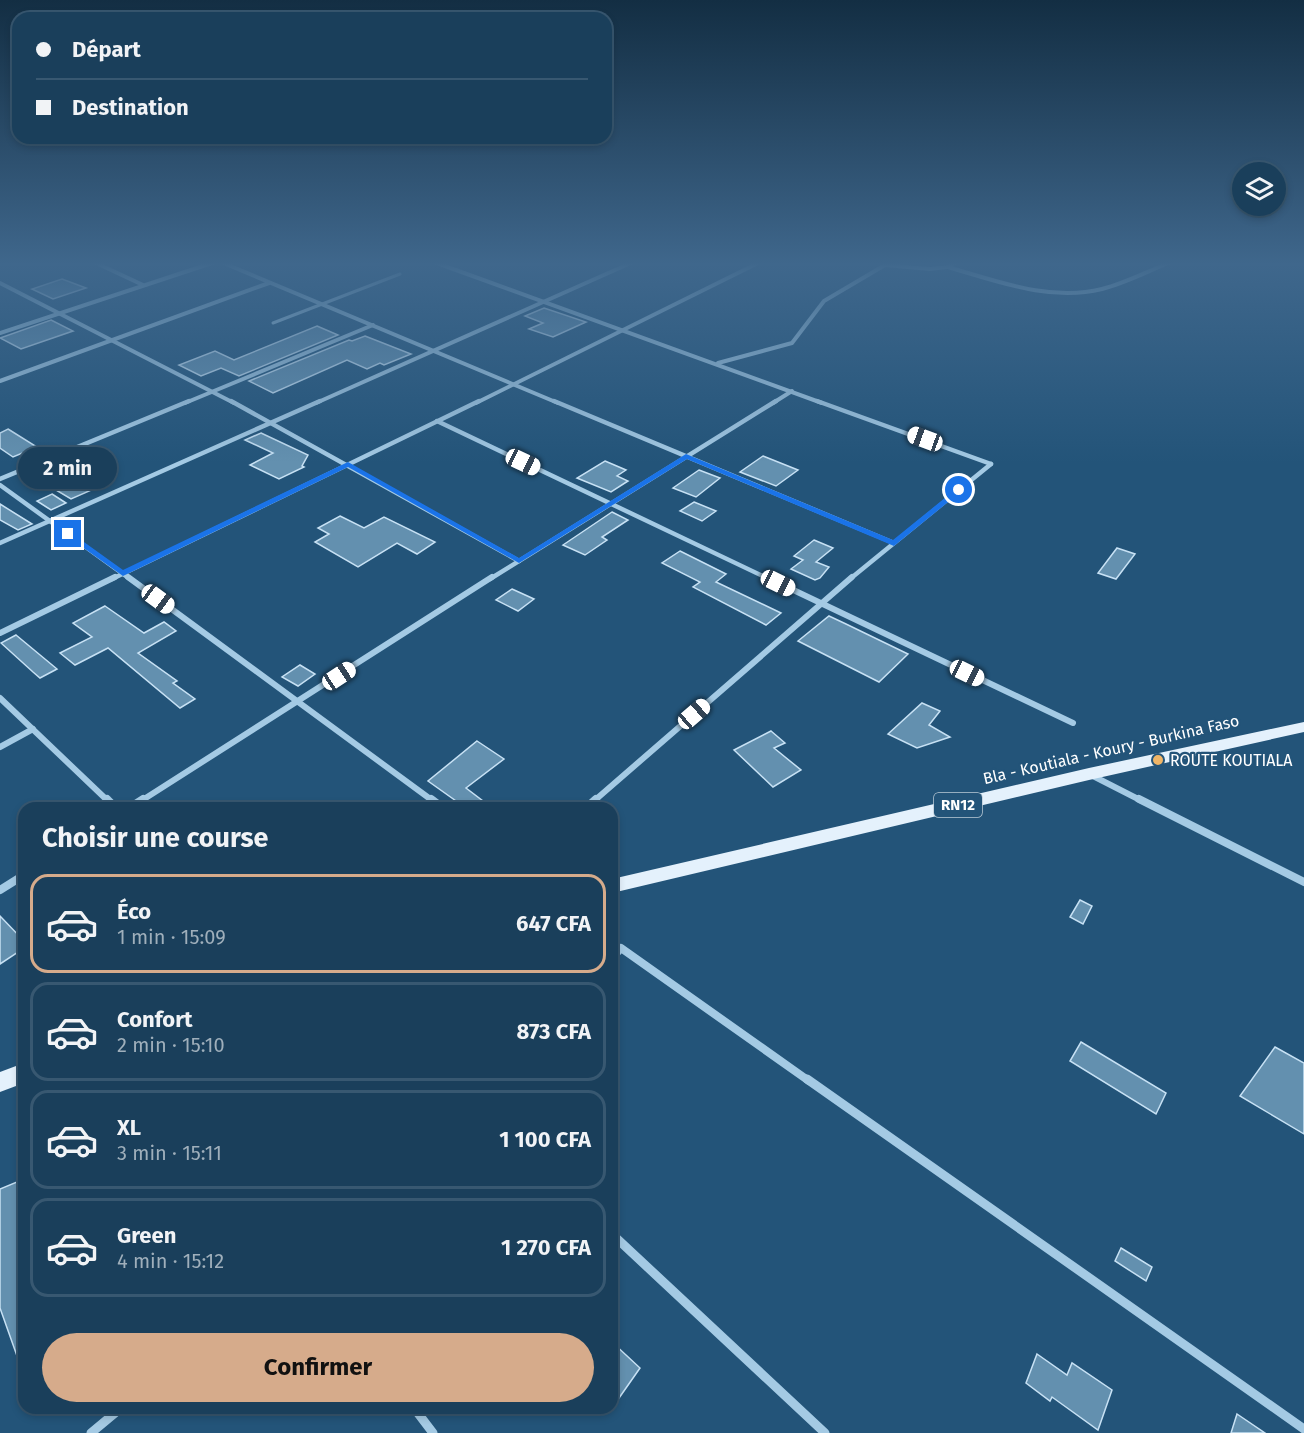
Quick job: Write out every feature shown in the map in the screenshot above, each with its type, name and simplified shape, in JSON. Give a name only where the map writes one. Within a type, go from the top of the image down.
[{"type":"main road","name":"Bla - Koutiala - Koury - Burkina Faso","points":[[618,885],[1089,774],[1304,727]]},
{"type":"main road","points":[[0,1082],[18,1075]]},
{"type":"street","points":[[91,329],[272,422],[519,561]]},
{"type":"street","points":[[0,381],[143,329]]},
{"type":"street","points":[[0,479],[364,329]]},
{"type":"street","points":[[382,329],[894,543]]},
{"type":"street","points":[[0,543],[482,329]]},
{"type":"street","points":[[593,802],[820,603],[992,464],[623,329]]},
{"type":"street","points":[[717,363],[792,343],[803,329]]},
{"type":"street","points":[[0,633],[626,330]]},
{"type":"street","points":[[139,802],[609,503],[792,391]]},
{"type":"street","points":[[437,421],[1072,723]]},
{"type":"street","points":[[0,485],[435,802]]},
{"type":"street","points":[[0,698],[110,802]]},
{"type":"street","points":[[0,747],[33,729]]},
{"type":"street","points":[[1089,774],[1304,882]]},
{"type":"street","points":[[0,890],[18,879]]},
{"type":"street","points":[[618,951],[621,948],[1304,1429]]},
{"type":"street","points":[[618,1240],[825,1433]]},
{"type":"street","points":[[91,1433],[114,1414]]},
{"type":"street","points":[[419,1414],[433,1433]]},
{"type":"building","points":[[26,329],[69,329],[73,331],[21,349],[0,338]]},
{"type":"building","points":[[310,329],[324,329],[338,335],[239,376],[221,368],[201,376],[179,365],[215,351],[234,360]]},
{"type":"building","points":[[529,329],[571,329],[553,337]]},
{"type":"building","points":[[365,336],[411,354],[367,369],[347,360],[273,393],[249,381],[349,340]]},
{"type":"building","points":[[8,429],[37,447],[13,457],[0,448],[0,433]]},
{"type":"building","points":[[261,433],[308,455],[302,466],[304,467],[279,479],[250,465],[273,453],[245,440]]},
{"type":"building","points":[[763,456],[798,470],[776,486],[740,472]]},
{"type":"building","points":[[605,461],[626,470],[617,476],[628,481],[611,492],[577,478]]},
{"type":"building","points":[[699,470],[720,478],[696,497],[673,488]]},
{"type":"building","points":[[84,473],[103,485],[71,499],[51,487]]},
{"type":"building","points":[[52,494],[66,503],[51,510],[37,501]]},
{"type":"building","points":[[694,502],[716,511],[702,521],[680,511]]},
{"type":"building","points":[[0,504],[32,524],[18,530],[0,520]]},
{"type":"building","points":[[612,512],[628,520],[602,537],[607,540],[585,555],[563,545]]},
{"type":"building","points":[[340,516],[364,528],[384,517],[435,542],[417,554],[397,543],[358,567],[315,542],[329,534],[318,528]]},
{"type":"building","points":[[814,540],[833,548],[816,562],[829,567],[820,578],[815,580],[791,569],[803,560],[794,556]]},
{"type":"building","points":[[1117,548],[1135,554],[1116,579],[1098,573]]},
{"type":"building","points":[[680,551],[726,574],[716,582],[781,613],[766,625],[693,587],[700,582],[662,563]]},
{"type":"building","points":[[512,589],[534,599],[518,611],[496,600]]},
{"type":"building","points":[[105,606],[144,633],[164,622],[176,631],[138,653],[177,681],[173,683],[195,699],[180,708],[108,648],[75,665],[60,653],[92,637],[73,623]]},
{"type":"building","points":[[829,616],[908,654],[879,682],[798,641]]},
{"type":"building","points":[[16,635],[57,669],[40,678],[1,643]]},
{"type":"building","points":[[300,665],[315,674],[298,686],[282,677]]},
{"type":"building","points":[[922,703],[940,711],[929,725],[950,737],[917,748],[888,734]]},
{"type":"building","points":[[771,731],[785,743],[774,748],[801,770],[773,787],[734,750]]},
{"type":"building","points":[[477,741],[504,759],[466,788],[482,802],[458,802],[428,781]]},
{"type":"building","points":[[1080,900],[1092,906],[1083,924],[1070,917]]},
{"type":"building","points":[[0,916],[18,935],[18,952],[0,964]]},
{"type":"building","points":[[1081,1042],[1166,1093],[1156,1114],[1070,1061]]},
{"type":"building","points":[[1275,1047],[1304,1063],[1304,1134],[1240,1096]]},
{"type":"building","points":[[18,1182],[18,1359],[0,1308],[0,1189]]},
{"type":"building","points":[[1121,1248],[1152,1267],[1146,1281],[1115,1261]]},
{"type":"building","points":[[618,1348],[640,1368],[618,1399]]},
{"type":"building","points":[[1037,1354],[1067,1375],[1072,1363],[1112,1390],[1098,1430],[1052,1397],[1050,1401],[1026,1383]]},
{"type":"building","points":[[1237,1414],[1265,1433],[1231,1433]]},
{"type":"place","name":"ROUTE KOUTIALA","points":[[1158,760]]},
{"type":"route","points":[[68,534],[123,574],[348,465],[519,561],[686,456],[894,543],[959,490]]}]
